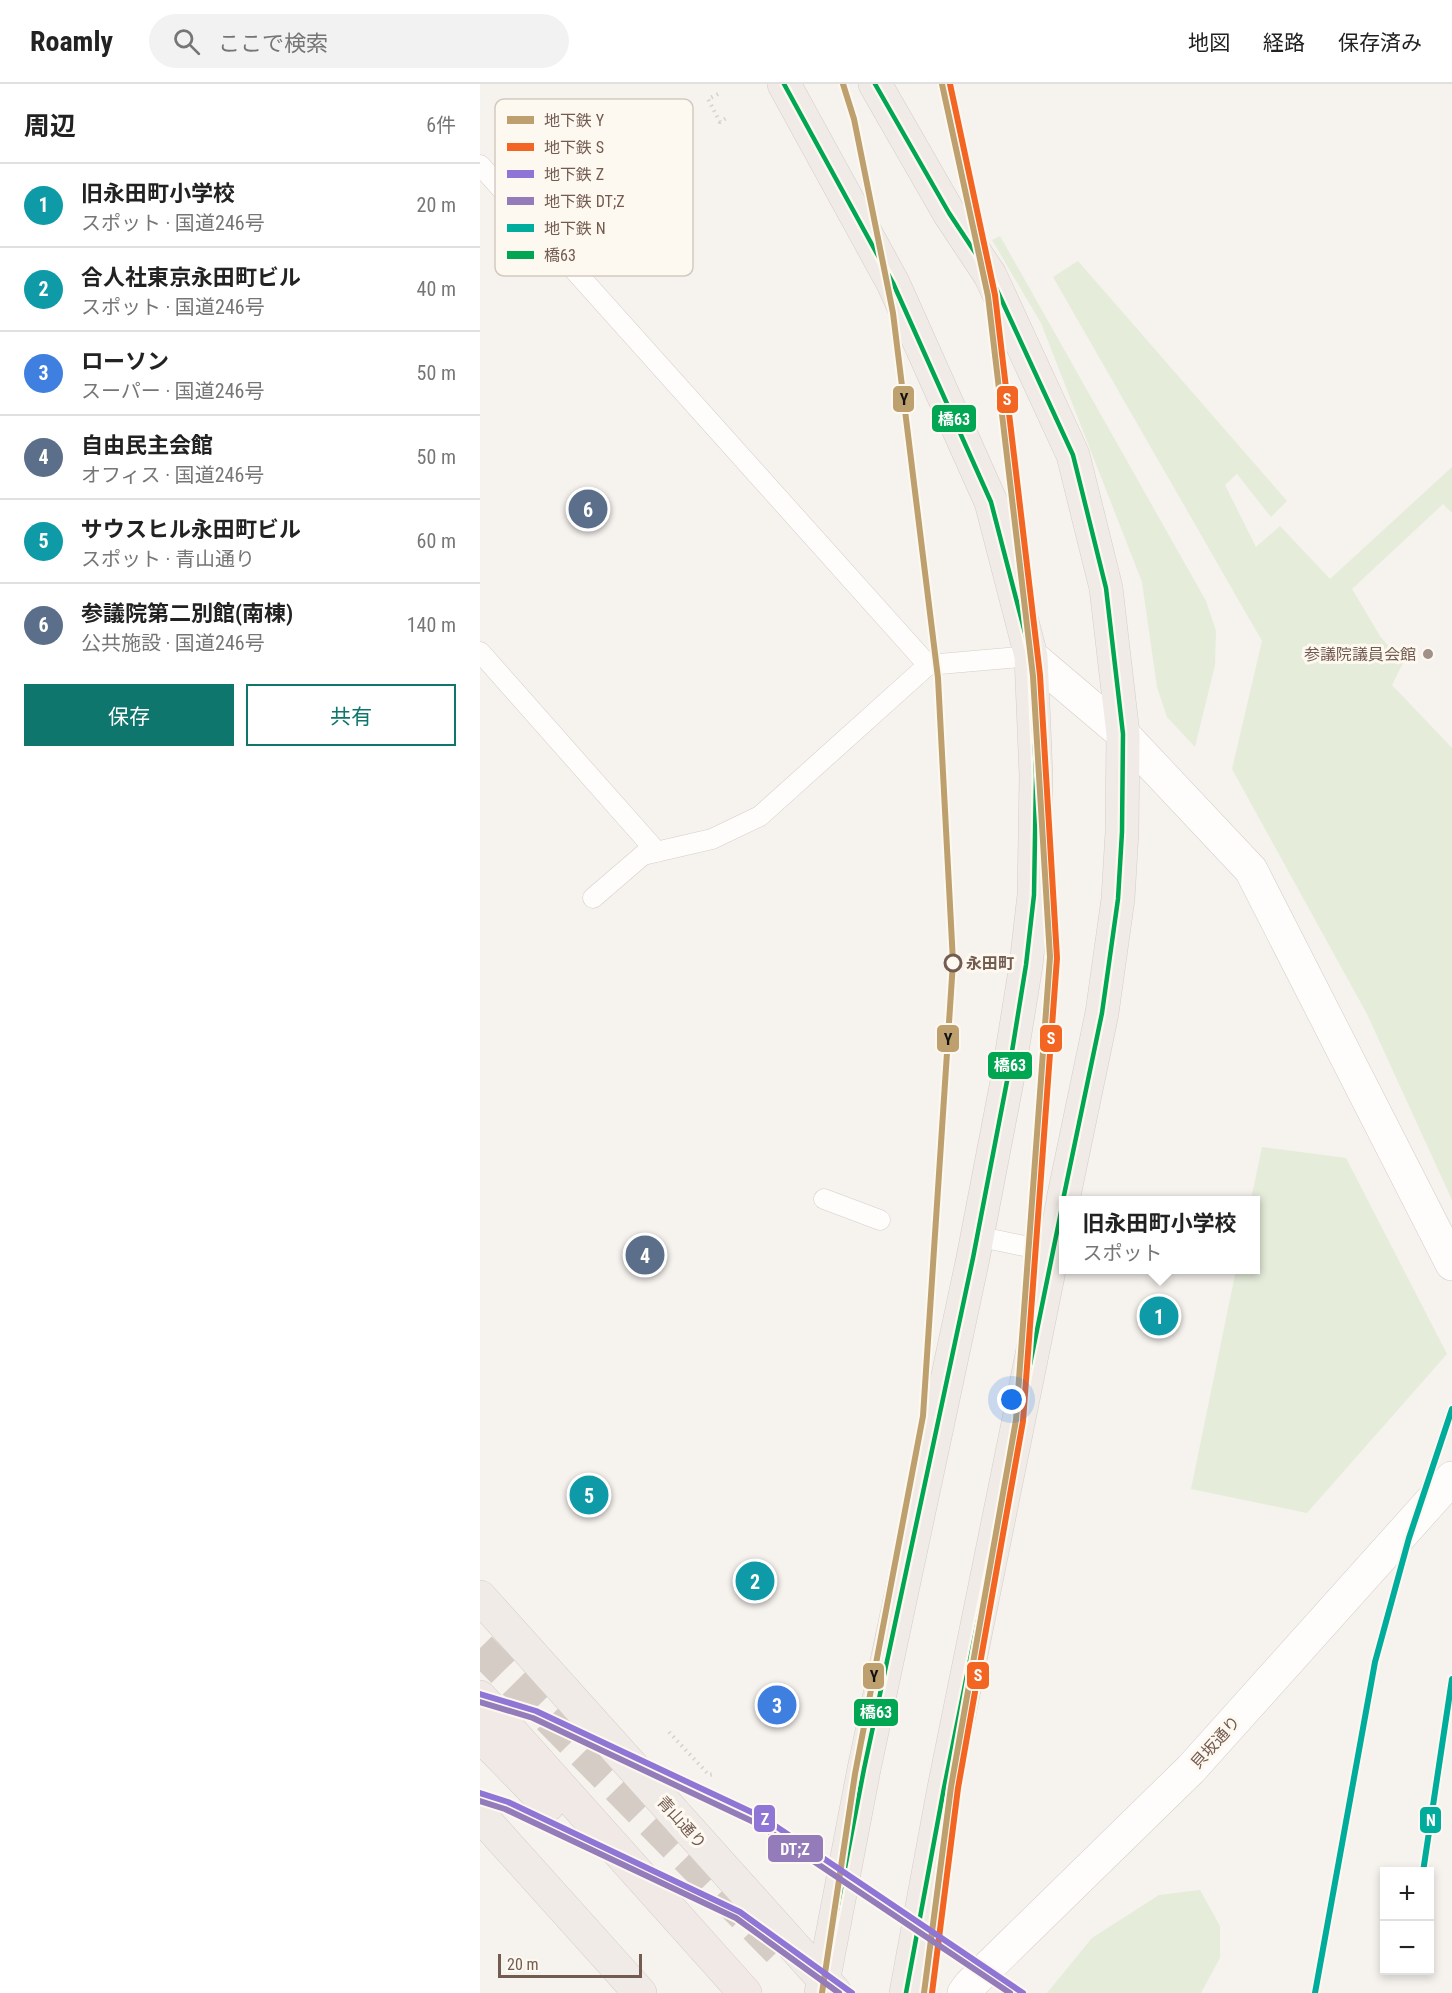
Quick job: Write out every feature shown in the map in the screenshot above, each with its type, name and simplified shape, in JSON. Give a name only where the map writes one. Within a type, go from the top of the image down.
[{"type":"highway","points":[[784,84],[893,283],[991,502],[1030,656],[1036,776],[1034,895],[1026,964],[1008,1076],[973,1258],[864,1769],[827,1988]]},
{"type":"highway","points":[[875,84],[949,213],[990,275],[1073,455],[1106,588],[1123,734],[1122,832],[1118,899],[1102,1013],[1064,1196]]},
{"type":"highway","points":[[906,1993],[944,1788],[1059,1221]]},
{"type":"highway","name":"青山通り","points":[[480,1598],[827,1988]]},
{"type":"highway","points":[[480,1697],[745,1993]]},
{"type":"highway","points":[[480,1735],[733,1993]]},
{"type":"highway","points":[[480,1815],[640,1993]]},
{"type":"street","points":[[1030,656],[1123,734],[1251,870],[1452,1264]]},
{"type":"street","name":"貝坂通り","points":[[964,1993],[1191,1769],[1452,1478]]},
{"type":"lane","points":[[480,165],[495,182]]},
{"type":"lane","points":[[580,276],[928,664]]},
{"type":"lane","points":[[480,652],[657,852]]},
{"type":"lane","points":[[593,898],[643,855],[712,839],[760,816],[928,664],[1030,656]]},
{"type":"lane","points":[[824,1199],[880,1221]]},
{"type":"lane","points":[[976,1236],[1053,1252]]},
{"type":"path","points":[[718,94],[708,99],[720,122],[728,117]]},
{"type":"path","points":[[669,1732],[709,1775],[715,1774]]},
{"type":"green space","points":[[1000,236],[1206,601],[1216,631],[1215,665],[1195,747],[1167,717],[1157,687],[1142,582],[1041,323],[992,240]]},
{"type":"green space","points":[[1078,261],[1287,501],[1271,517],[1237,474],[1225,485],[1256,547],[1280,526],[1330,579],[1452,467],[1452,513],[1443,504],[1352,589],[1380,636],[1403,663],[1392,685],[1452,748],[1452,1200],[1367,1014],[1232,769],[1262,641],[1053,277]]},
{"type":"green space","points":[[1262,1147],[1346,1158],[1447,1354],[1307,1513],[1191,1489],[1235,1274],[1260,1274],[1260,1196],[1252,1196]]},
{"type":"green space","points":[[1200,1890],[1220,1926],[1220,1958],[1201,1993],[1047,1993],[1092,1938],[1159,1895]]},
{"type":"tunnel","points":[[480,1648],[780,1952]]},
{"type":"metro line","name":"Y","points":[[822,1993],[855,1774],[923,1416],[953,962],[938,678],[893,313],[854,119],[843,84]]},
{"type":"metro line","name":"Y","points":[[924,1993],[951,1787],[1016,1420],[1050,957],[1033,676],[988,296],[942,84]]},
{"type":"metro line","name":"S","points":[[932,1993],[958,1788],[1023,1421],[1057,958],[1040,675],[995,295],[950,84]]},
{"type":"metro line","name":"N","points":[[1315,1993],[1375,1662],[1409,1538],[1452,1409]]},
{"type":"metro line","name":"N","points":[[1424,1867],[1452,1679]]},
{"type":"metro line","name":"Z","points":[[480,1694],[536,1711],[762,1817],[1023,1993]]},
{"type":"metro line","name":"DT;Z","points":[[480,1702],[533,1718],[758,1824],[1010,1993]]},
{"type":"metro line","name":"Z","points":[[480,1793],[508,1802],[740,1912],[852,1993]]},
{"type":"metro line","name":"DT;Z","points":[[480,1801],[505,1809],[736,1918],[839,1993]]},
{"type":"transit line","name":"橋63","points":[[784,84],[893,283],[991,502],[1031,656],[1036,776],[1034,895],[1026,965],[1008,1076],[973,1258],[864,1769],[821,1993]]},
{"type":"transit line","name":"橋63","points":[[875,84],[949,213],[990,275],[1073,455],[1106,588],[1123,734],[1122,832],[1118,899],[1102,1013],[1064,1196]]},
{"type":"transit line","name":"橋63","points":[[906,1993],[944,1788],[1059,1222]]},
{"type":"place","name":"参議院第二別館(南棟)","points":[[588,509]]},
{"type":"place","name":"参議院議員会館","points":[[1428,654]]},
{"type":"place","name":"永田町","points":[[953,963]]},
{"type":"place","name":"自由民主会館","points":[[645,1255]]},
{"type":"place","name":"旧永田町小学校","points":[[1159,1316]]},
{"type":"place","name":"サウスヒル永田町ビル","points":[[589,1495]]},
{"type":"place","name":"合人社東京永田町ビル","points":[[755,1581]]},
{"type":"place","name":"ローソン","points":[[777,1705]]}]
